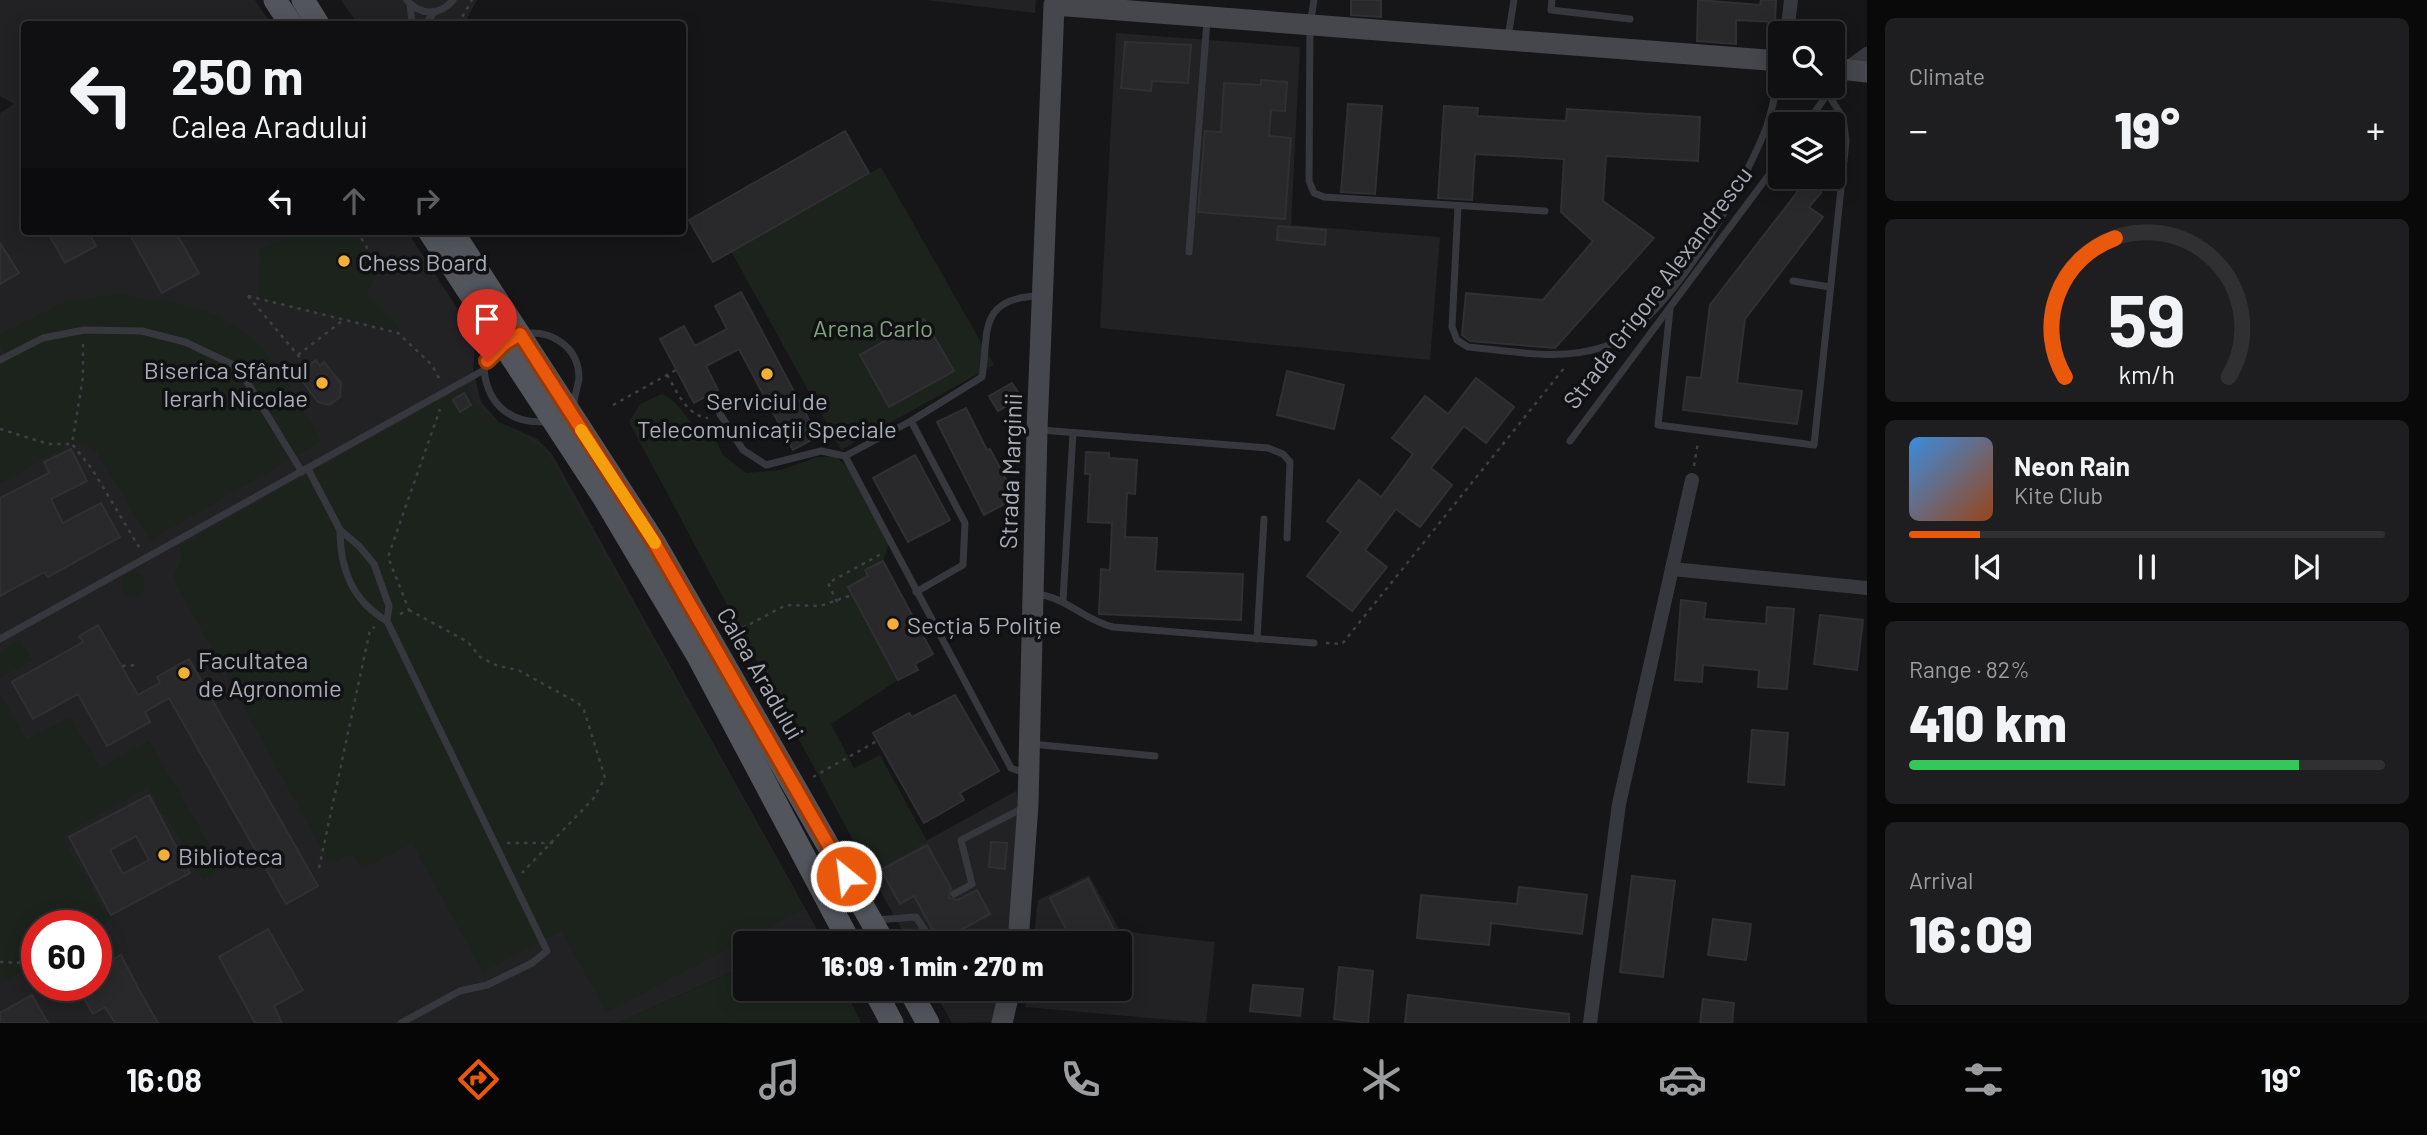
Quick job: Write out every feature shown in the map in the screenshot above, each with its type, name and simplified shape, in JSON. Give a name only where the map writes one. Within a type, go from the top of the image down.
[{"type":"main road","points":[[275,0],[290,21]]},
{"type":"main road","points":[[303,0],[316,21]]},
{"type":"main road","name":"Calea Aradului","points":[[432,235],[513,338],[584,435],[693,608],[877,931]]},
{"type":"main road","name":"Calea Aradului","points":[[454,235],[513,338],[553,420],[604,498],[699,658],[844,931]]},
{"type":"main road","points":[[880,1001],[892,1023]]},
{"type":"main road","points":[[919,1001],[928,1023]]},
{"type":"street","points":[[1788,21],[1791,0]]},
{"type":"street","points":[[1054,3],[1768,60]]},
{"type":"street","name":"Strada Marginii","points":[[1019,931],[1028,805],[1037,430],[1054,3]]},
{"type":"street","points":[[1845,66],[1867,54]]},
{"type":"street","points":[[1845,70],[1867,72]]},
{"type":"street","points":[[1590,1023],[1619,804],[1692,480]]},
{"type":"street","points":[[1672,569],[1867,587]]},
{"type":"street","points":[[1002,1023],[1007,1001]]},
{"type":"lane","points":[[408,2],[416,9],[434,12],[443,9],[453,0]]},
{"type":"lane","points":[[1314,0],[1310,24],[1309,181],[1314,193],[1324,197],[1545,211]]},
{"type":"lane","points":[[1507,40],[1514,0]]},
{"type":"lane","points":[[1552,0],[1551,10],[1630,19]]},
{"type":"lane","points":[[408,2],[411,21]]},
{"type":"lane","points":[[428,21],[434,12]]},
{"type":"lane","points":[[1189,252],[1207,16]]},
{"type":"lane","points":[[1458,206],[1452,327],[1457,340],[1468,346],[1564,356],[1607,345],[1642,323],[1699,255],[1736,193],[1766,129],[1774,98]]},
{"type":"lane","points":[[1671,309],[1658,425],[1814,445],[1846,141],[1843,118],[1830,98]]},
{"type":"lane","name":"Strada Grigore Alexandrescu","points":[[1570,441],[1768,176]]},
{"type":"lane","points":[[1793,281],[1830,287]]},
{"type":"lane","points":[[720,414],[743,450],[766,465],[821,451],[845,456],[911,421],[982,377],[984,334],[990,316],[1017,296],[1043,296]]},
{"type":"lane","points":[[0,360],[43,338],[84,330],[132,331],[164,336],[238,367],[340,530],[359,546],[374,564],[389,606],[387,621]]},
{"type":"lane","name":"Calea Aradului","points":[[513,338],[548,335],[562,342],[573,356],[579,378],[574,409],[584,435]]},
{"type":"lane","points":[[0,639],[484,370],[493,353],[513,338]]},
{"type":"lane","points":[[484,370],[490,394],[505,413],[523,421],[553,420]]},
{"type":"lane","points":[[911,421],[965,523],[963,565],[916,592]]},
{"type":"lane","points":[[1037,430],[1268,448],[1283,454],[1290,462],[1287,538]]},
{"type":"lane","points":[[1063,600],[1073,433]]},
{"type":"lane","points":[[845,456],[1011,768],[1028,774]]},
{"type":"lane","points":[[1256,639],[1264,519]]},
{"type":"lane","points":[[340,530],[340,556],[354,592],[375,614],[387,621],[547,951],[487,985],[460,991],[401,1023]]},
{"type":"lane","points":[[1032,593],[1063,600],[1097,623],[1113,626],[1314,643]]},
{"type":"lane","points":[[1028,744],[1155,756]]},
{"type":"lane","points":[[954,894],[972,884],[961,840],[1028,805]]},
{"type":"lane","points":[[871,920],[920,915],[927,931]]},
{"type":"path","points":[[460,21],[472,0]]},
{"type":"path","points":[[359,235],[381,271]]},
{"type":"path","points":[[308,367],[248,296],[398,333],[432,365],[446,391]]},
{"type":"path","points":[[298,355],[344,320]]},
{"type":"path","points":[[84,330],[83,377],[72,444],[92,469],[134,541]]},
{"type":"path","points":[[1314,643],[1342,643],[1576,353]]},
{"type":"path","points":[[613,405],[676,370]]},
{"type":"path","points":[[667,375],[687,407],[698,417],[710,419],[720,414]]},
{"type":"path","points":[[442,402],[387,557],[409,610],[468,642],[480,657],[518,670],[578,703],[584,710],[604,778],[593,799],[514,880]]},
{"type":"path","points":[[0,429],[49,444],[72,444]]},
{"type":"path","points":[[1692,480],[1699,430]]},
{"type":"path","points":[[837,602],[828,583],[893,548]]},
{"type":"path","points":[[735,632],[786,604],[820,606],[852,595]]},
{"type":"path","points":[[319,868],[370,630],[409,610]]},
{"type":"path","points":[[121,666],[138,665]]},
{"type":"path","points":[[813,777],[877,741]]},
{"type":"path","points":[[496,843],[552,843]]},
{"type":"path","points":[[0,962],[21,963]]},
{"type":"shaded area","points":[[0,0],[255,0],[269,21],[21,21],[21,235],[410,235],[476,337],[473,369],[481,402],[499,422],[537,439],[552,454],[818,931],[733,931],[733,971],[618,1023],[0,1023],[0,113],[14,104],[0,96]]},
{"type":"shaded area","points":[[341,0],[477,0],[466,21],[356,21]]},
{"type":"shaded area","points":[[926,0],[1036,0],[1035,13]]},
{"type":"shaded area","points":[[1116,33],[1300,47],[1291,225],[1440,237],[1430,360],[1100,328]]},
{"type":"shaded area","points":[[1016,791],[1018,801],[1011,931],[902,931],[870,872]]},
{"type":"shaded area","points":[[1089,875],[1120,931],[1034,931],[1038,900]]},
{"type":"shaded area","points":[[1132,932],[1215,942],[1206,1023],[1025,1007],[1026,1001],[1132,1001]]},
{"type":"shaded area","points":[[940,1001],[998,1001],[993,1022],[952,1023]]},
{"type":"green space","name":"Arena Carlo","points":[[881,167],[994,365],[841,450],[731,251]]},
{"type":"green space","points":[[294,235],[355,235],[377,270],[367,294],[399,326],[396,332],[258,298],[259,250]]},
{"type":"green space","points":[[118,295],[162,300],[196,308],[223,319],[246,333],[282,375],[322,441],[150,540],[96,451],[85,443],[66,446],[0,484],[0,365],[8,360],[0,346],[0,334],[68,300]]},
{"type":"green space","points":[[466,386],[474,400],[494,419],[539,446],[549,456],[804,909],[762,931],[733,931],[733,946],[607,1012],[561,931],[483,972],[412,843],[362,869],[353,853],[330,864],[173,578],[182,559],[180,546]]},
{"type":"green space","points":[[662,394],[677,405],[698,430],[715,439],[723,455],[746,473],[781,470],[818,457],[836,457],[847,467],[889,544],[883,561],[865,570],[868,576],[848,587],[898,680],[831,724],[854,768],[880,755],[927,841],[870,872],[629,422],[640,404]]},
{"type":"green space","points":[[133,572],[142,575],[145,584],[142,593],[133,596],[124,593],[121,584],[124,575]]},
{"type":"green space","points":[[20,640],[32,660],[0,678],[0,652]]},
{"type":"green space","points":[[0,694],[27,740],[70,716],[100,768],[149,740],[223,868],[203,880],[148,787],[62,836],[104,910],[21,910],[21,972],[0,984]]},
{"type":"green space","points":[[733,971],[733,1001],[851,1001],[861,1023],[618,1023]]},
{"type":"building","points":[[1351,0],[1381,0],[1381,17],[1351,15]]},
{"type":"building","points":[[1698,0],[1760,5],[1761,0],[1776,0],[1775,21],[1736,20],[1736,44],[1697,41]]},
{"type":"building","points":[[1125,42],[1191,45],[1188,83],[1152,81],[1151,91],[1121,88]]},
{"type":"building","points":[[1261,80],[1287,82],[1285,111],[1271,110],[1269,136],[1291,138],[1285,219],[1198,212],[1205,131],[1221,132],[1224,83],[1261,85]]},
{"type":"building","points":[[1348,104],[1382,106],[1375,194],[1341,192]]},
{"type":"building","points":[[1444,106],[1478,108],[1477,116],[1566,121],[1567,109],[1700,117],[1698,161],[1606,156],[1603,201],[1654,238],[1555,348],[1470,341],[1462,335],[1466,293],[1543,300],[1593,241],[1561,212],[1564,159],[1475,154],[1472,200],[1438,198]]},
{"type":"building","points":[[845,131],[869,173],[713,262],[689,220]]},
{"type":"building","points":[[1800,189],[1820,189],[1821,193],[1809,207],[1823,217],[1745,319],[1737,383],[1802,391],[1797,424],[1683,410],[1687,377],[1701,378],[1710,305]]},
{"type":"building","points":[[1278,226],[1326,230],[1325,245],[1277,240]]},
{"type":"building","points":[[49,235],[90,235],[96,246],[65,263]]},
{"type":"building","points":[[130,235],[177,235],[199,273],[162,293]]},
{"type":"building","points":[[0,243],[19,273],[0,284]]},
{"type":"building","points":[[741,292],[813,427],[806,431],[811,440],[793,450],[739,349],[706,366],[718,390],[694,403],[660,339],[684,326],[695,346],[727,329],[715,306]]},
{"type":"building","points":[[924,319],[954,371],[889,407],[860,355]]},
{"type":"building","name":"Biserica Sfântul Ierarh Nicolae","points":[[316,360],[320,366],[324,362],[341,383],[340,397],[329,405],[318,402],[303,382],[308,378],[302,371]]},
{"type":"building","points":[[1287,371],[1344,385],[1334,429],[1277,415]]},
{"type":"building","points":[[1476,378],[1514,407],[1486,443],[1464,426],[1431,468],[1452,485],[1420,527],[1396,509],[1365,550],[1387,567],[1352,611],[1307,576],[1341,532],[1327,521],[1359,480],[1381,497],[1413,454],[1392,438],[1425,396],[1448,414]]},
{"type":"building","points":[[1012,383],[1021,397],[998,411],[989,396]]},
{"type":"building","points":[[464,393],[471,405],[460,412],[453,400]]},
{"type":"building","points":[[966,408],[1016,498],[984,515],[937,422]]},
{"type":"building","points":[[71,449],[87,481],[51,499],[63,523],[101,503],[120,537],[48,577],[44,572],[0,596],[0,498],[49,473],[44,462]]},
{"type":"building","points":[[1086,452],[1109,453],[1109,458],[1137,460],[1135,494],[1127,493],[1125,537],[1157,538],[1155,571],[1243,574],[1241,620],[1099,614],[1101,569],[1110,570],[1112,523],[1088,522],[1090,474],[1085,474]]},
{"type":"building","points":[[915,455],[950,520],[908,542],[873,478]]},
{"type":"building","name":"Secția 5 Poliție","points":[[883,561],[933,654],[915,664],[918,670],[898,680],[848,587],[868,576],[865,570]]},
{"type":"building","points":[[1681,600],[1706,603],[1704,619],[1766,624],[1767,607],[1794,609],[1787,689],[1758,687],[1759,670],[1703,665],[1702,682],[1675,680]]},
{"type":"building","points":[[1820,615],[1863,620],[1857,670],[1814,664]]},
{"type":"building","points":[[98,625],[138,695],[160,683],[157,677],[189,659],[318,886],[286,904],[169,698],[145,712],[150,722],[107,746],[78,694],[33,719],[12,682],[83,642],[79,636]]},
{"type":"building","points":[[955,695],[999,771],[960,793],[964,800],[924,823],[873,733],[909,713],[912,717]]},
{"type":"building","points":[[1752,730],[1788,733],[1784,785],[1748,782]]},
{"type":"building","name":"Biblioteca","points":[[149,795],[190,873],[112,914],[112,910],[108,910],[69,837]],"holes":[[[136,836],[149,860],[123,874],[110,850]]]},
{"type":"building","points":[[991,842],[1007,843],[1005,869],[989,867]]},
{"type":"building","points":[[927,845],[951,888],[949,898],[958,900],[977,890],[990,914],[959,931],[933,931],[914,896],[900,904],[881,870]]},
{"type":"building","points":[[1632,876],[1675,881],[1663,977],[1620,972]]},
{"type":"building","points":[[1088,879],[1114,930],[1067,931],[1050,898]]},
{"type":"building","points":[[1519,887],[1587,895],[1582,934],[1491,923],[1489,945],[1417,938],[1421,895],[1517,904]]},
{"type":"building","points":[[1713,919],[1751,924],[1746,960],[1708,955]]},
{"type":"building","points":[[268,929],[303,990],[274,1006],[282,1023],[255,1023],[219,957]]},
{"type":"building","points":[[121,955],[158,1023],[115,1023],[105,1007],[93,1014],[85,1001],[112,1001],[112,960]]},
{"type":"building","points":[[1339,967],[1373,971],[1368,1023],[1334,1019]]},
{"type":"building","points":[[1253,985],[1303,989],[1300,1016],[1250,1011]]},
{"type":"building","points":[[1408,995],[1569,1014],[1569,1023],[1405,1023]]},
{"type":"building","points":[[1703,999],[1734,1003],[1732,1023],[1700,1023]]},
{"type":"building","points":[[21,1001],[35,1001],[48,1023],[0,1023],[0,1013]]},
{"type":"slow traffic","points":[[581,430],[655,543]]},
{"type":"place","name":"Chess Board","points":[[344,261]]},
{"type":"place","name":"Serviciul de Telecomunicații Speciale","points":[[767,374]]},
{"type":"place","name":"Biserica Sfântul Ierarh Nicolae","points":[[322,383]]},
{"type":"place","name":"Secția 5 Poliție","points":[[893,624]]},
{"type":"place","name":"Facultatea de Agronomie","points":[[184,673]]},
{"type":"place","name":"Biblioteca","points":[[164,855]]},
{"type":"route","points":[[487,361],[505,343],[520,334],[654,542],[846,876]]}]
